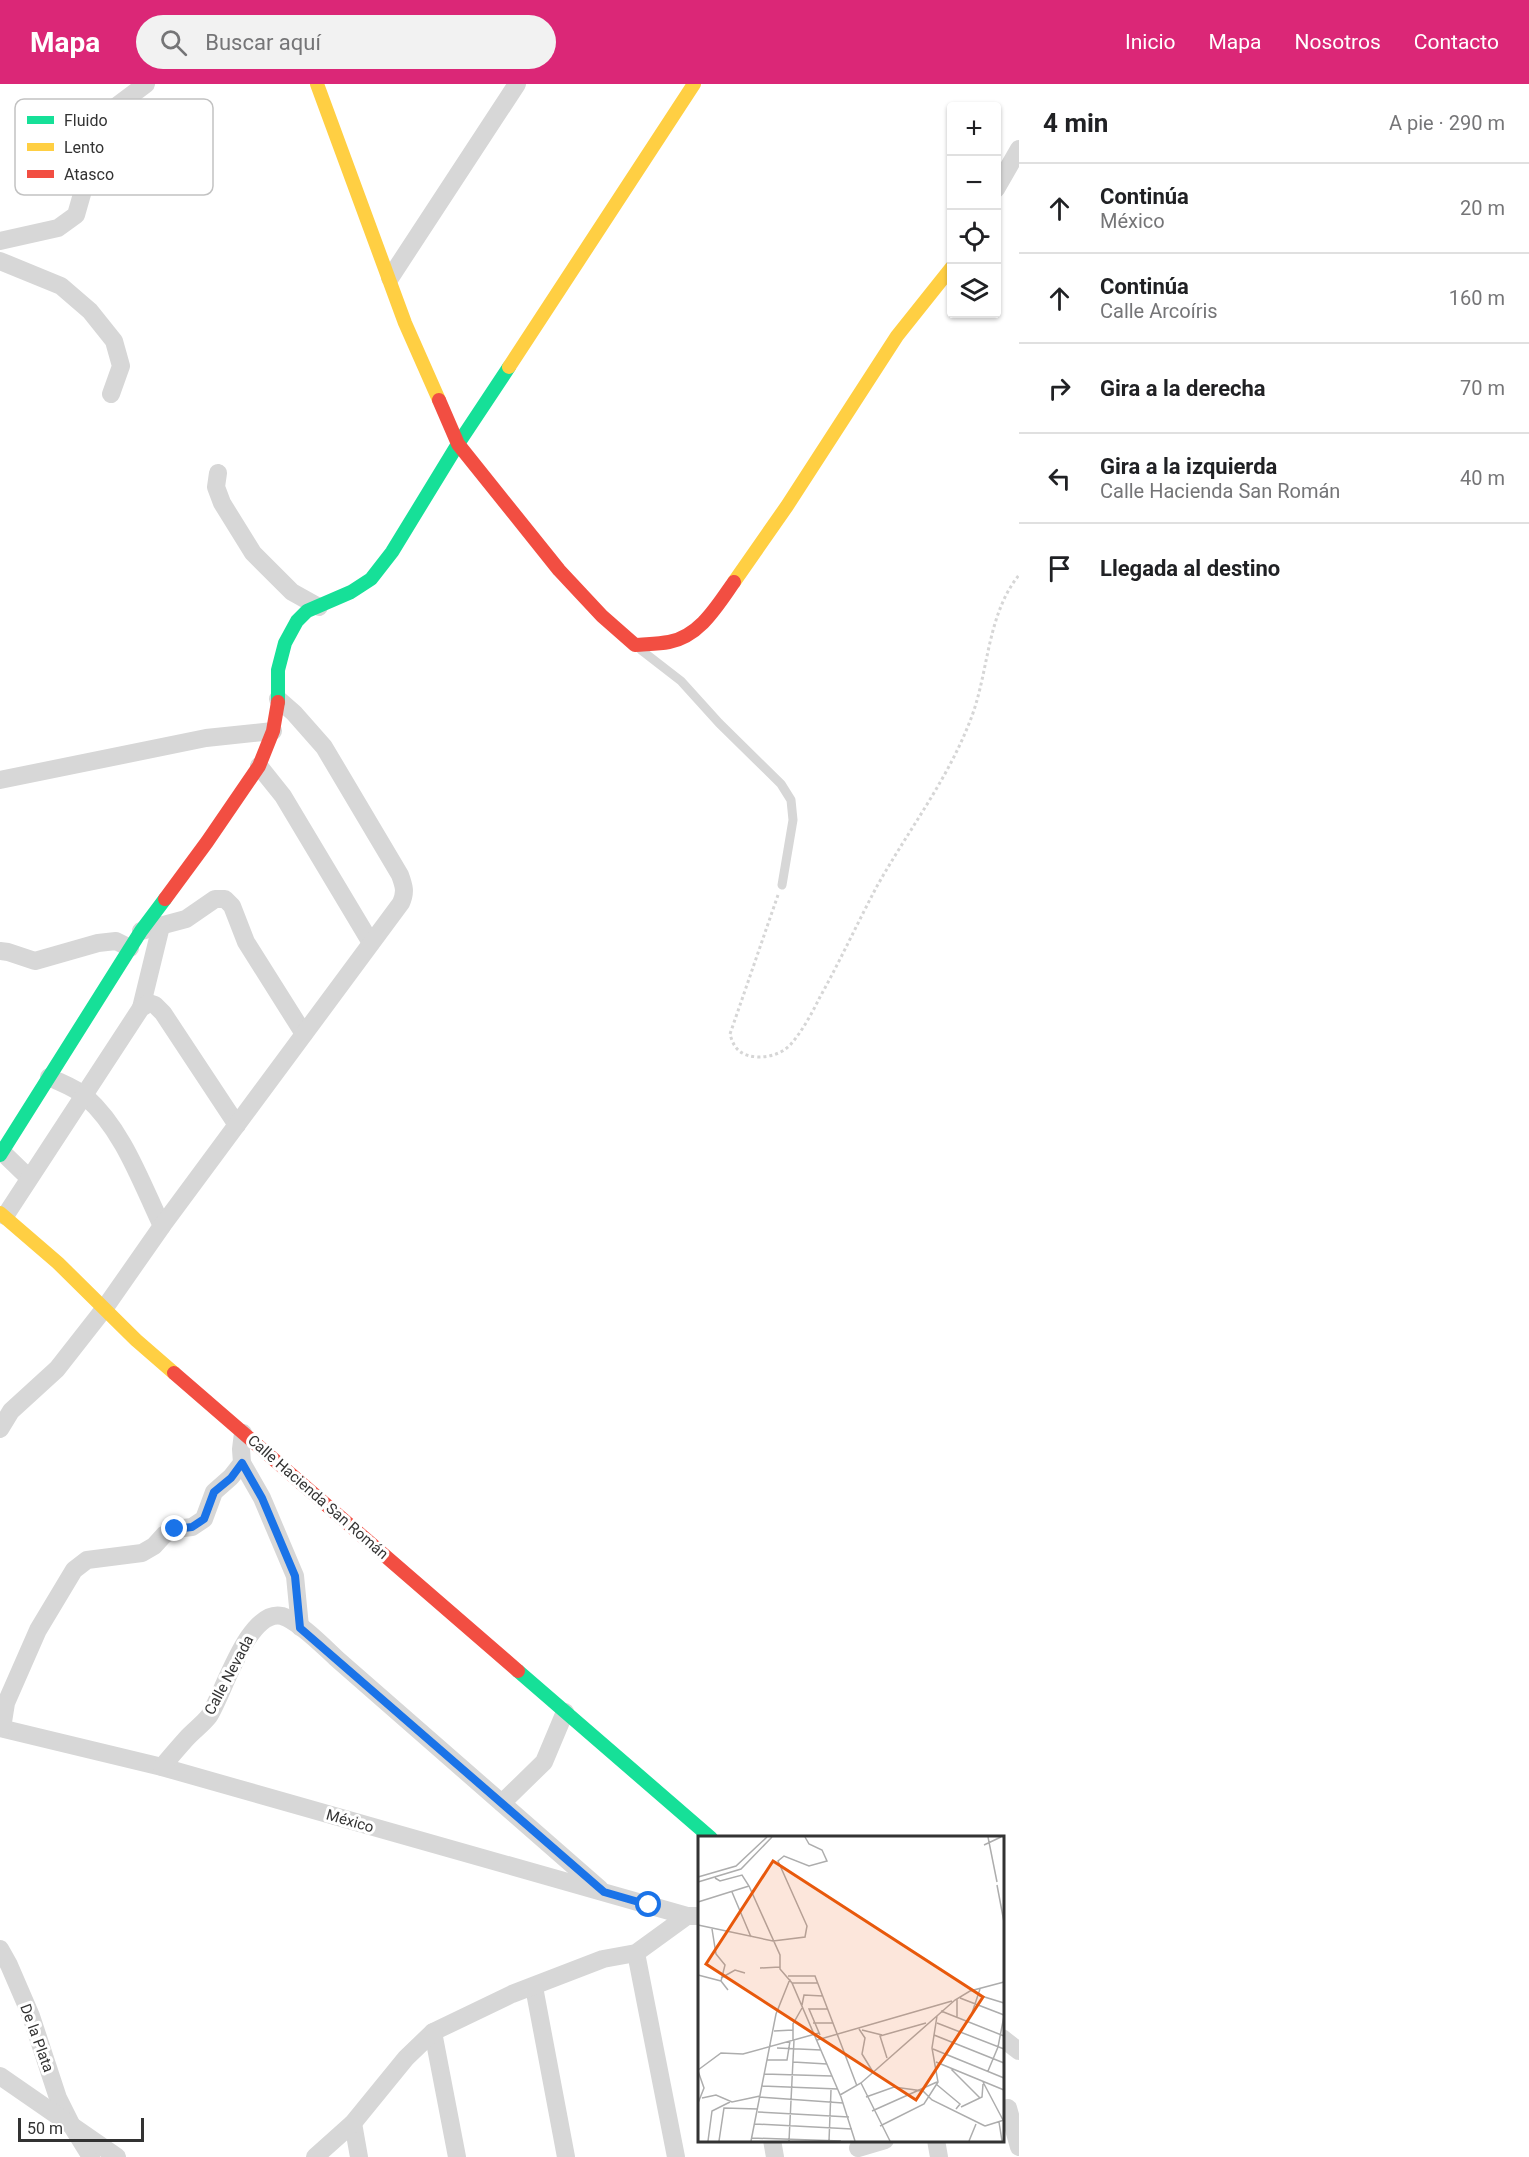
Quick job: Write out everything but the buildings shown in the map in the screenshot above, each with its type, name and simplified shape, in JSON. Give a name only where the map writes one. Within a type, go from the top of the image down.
[{"type":"street","points":[[126,99],[146,84]]},
{"type":"street","points":[[317,84],[405,323],[458,444],[559,570],[602,616],[635,645],[670,642],[695,631],[714,609],[787,506],[885,353],[947,272]]},
{"type":"street","points":[[390,278],[517,84]]},
{"type":"street","points":[[29,1178],[1,1153],[141,931],[207,842],[259,766],[273,731],[278,699],[278,670],[285,643],[297,621],[307,611],[351,592],[371,579],[392,552],[458,444],[694,84]]},
{"type":"street","points":[[1001,180],[1019,149]]},
{"type":"street","points":[[0,242],[58,228],[76,214],[81,195]]},
{"type":"street","points":[[0,261],[61,286],[90,310],[114,341],[122,366],[111,394]]},
{"type":"street","points":[[218,473],[216,488],[222,503],[253,553],[292,592],[319,607]]},
{"type":"street","points":[[0,1429],[11,1411],[57,1369],[104,1309],[162,1226],[404,896],[404,886],[400,875],[324,747],[294,713],[278,699]]},
{"type":"street","points":[[0,780],[206,738],[273,731]]},
{"type":"street","points":[[259,766],[283,796],[371,943]]},
{"type":"street","points":[[141,931],[186,919],[215,899],[225,899],[232,906],[246,942],[304,1034]]},
{"type":"street","points":[[161,926],[141,1008],[3,1214],[58,1263],[136,1340],[243,1433]]},
{"type":"street","points":[[0,951],[34,961],[107,942],[116,941],[130,948]]},
{"type":"street","points":[[141,1008],[149,1003],[156,1005],[163,1012],[237,1125]]},
{"type":"street","points":[[49,1077],[84,1095],[98,1109],[117,1135],[162,1226]]},
{"type":"street","name":"Calle Hacienda San Román","points":[[1,1728],[6,1703],[38,1630],[74,1570],[87,1560],[142,1553],[154,1546],[164,1535],[175,1529],[192,1527],[204,1519],[214,1492],[231,1478],[242,1463],[243,1433]]},
{"type":"street","name":"Calle Hacienda San Román","points":[[243,1433],[709,1836]]},
{"type":"street","points":[[242,1463],[262,1498],[295,1576],[300,1628],[604,1892]]},
{"type":"street","name":"Calle Nevada","points":[[162,1767],[208,1717],[243,1644],[255,1628],[277,1616],[283,1617],[300,1628]]},
{"type":"street","points":[[502,1803],[544,1762],[565,1712]]},
{"type":"street","name":"México","points":[[1,1728],[162,1767],[693,1916]]},
{"type":"street","points":[[315,2157],[353,2123],[406,2058],[433,2032],[512,1994],[603,1959],[636,1953],[693,1916]]},
{"type":"street","name":"De la Plata","points":[[0,1949],[31,2016],[58,2098],[91,2157]]},
{"type":"street","points":[[636,1953],[676,2157]]},
{"type":"street","points":[[534,1987],[566,2157]]},
{"type":"street","points":[[433,2032],[457,2157]]},
{"type":"street","points":[[1004,2040],[1019,2051]]},
{"type":"street","points":[[0,2076],[117,2157]]},
{"type":"street","points":[[1010,2107],[1019,2147]]},
{"type":"street","points":[[353,2123],[359,2157]]},
{"type":"street","points":[[772,2142],[775,2157]]},
{"type":"street","points":[[858,2148],[878,2142]]},
{"type":"street","points":[[936,2142],[939,2157]]},
{"type":"lane","points":[[635,645],[681,681],[719,723],[781,784],[791,800],[794,820],[782,885]]},
{"type":"path","points":[[782,885],[730,1034],[736,1050],[746,1055],[772,1056],[783,1051],[815,1008],[876,888],[952,762],[971,719],[991,637],[1003,600],[1019,575]]},
{"type":"traffic: fast","points":[[278,702],[278,670],[285,643],[297,621],[307,611],[351,592],[371,579],[392,552],[458,444],[509,367]]},
{"type":"traffic: fast","points":[[0,1155],[141,931],[165,899]]},
{"type":"traffic: fast","points":[[518,1671],[709,1836]]},
{"type":"traffic: slow","points":[[317,84],[405,323],[439,400]]},
{"type":"traffic: slow","points":[[509,367],[694,84]]},
{"type":"traffic: slow","points":[[734,582],[787,506],[897,336],[947,273]]},
{"type":"traffic: slow","points":[[0,1213],[58,1263],[136,1340],[174,1373]]},
{"type":"traffic: jam","points":[[439,400],[458,444],[559,570],[602,616],[635,645],[669,642],[690,633],[707,619],[734,582]]},
{"type":"traffic: jam","points":[[165,899],[259,766],[273,731],[278,702]]},
{"type":"traffic: jam","points":[[174,1373],[518,1671]]},
{"type":"route","points":[[175,1529],[192,1527],[204,1519],[214,1492],[231,1478],[242,1463],[262,1498],[295,1576],[300,1628],[604,1892],[649,1905]]}]
